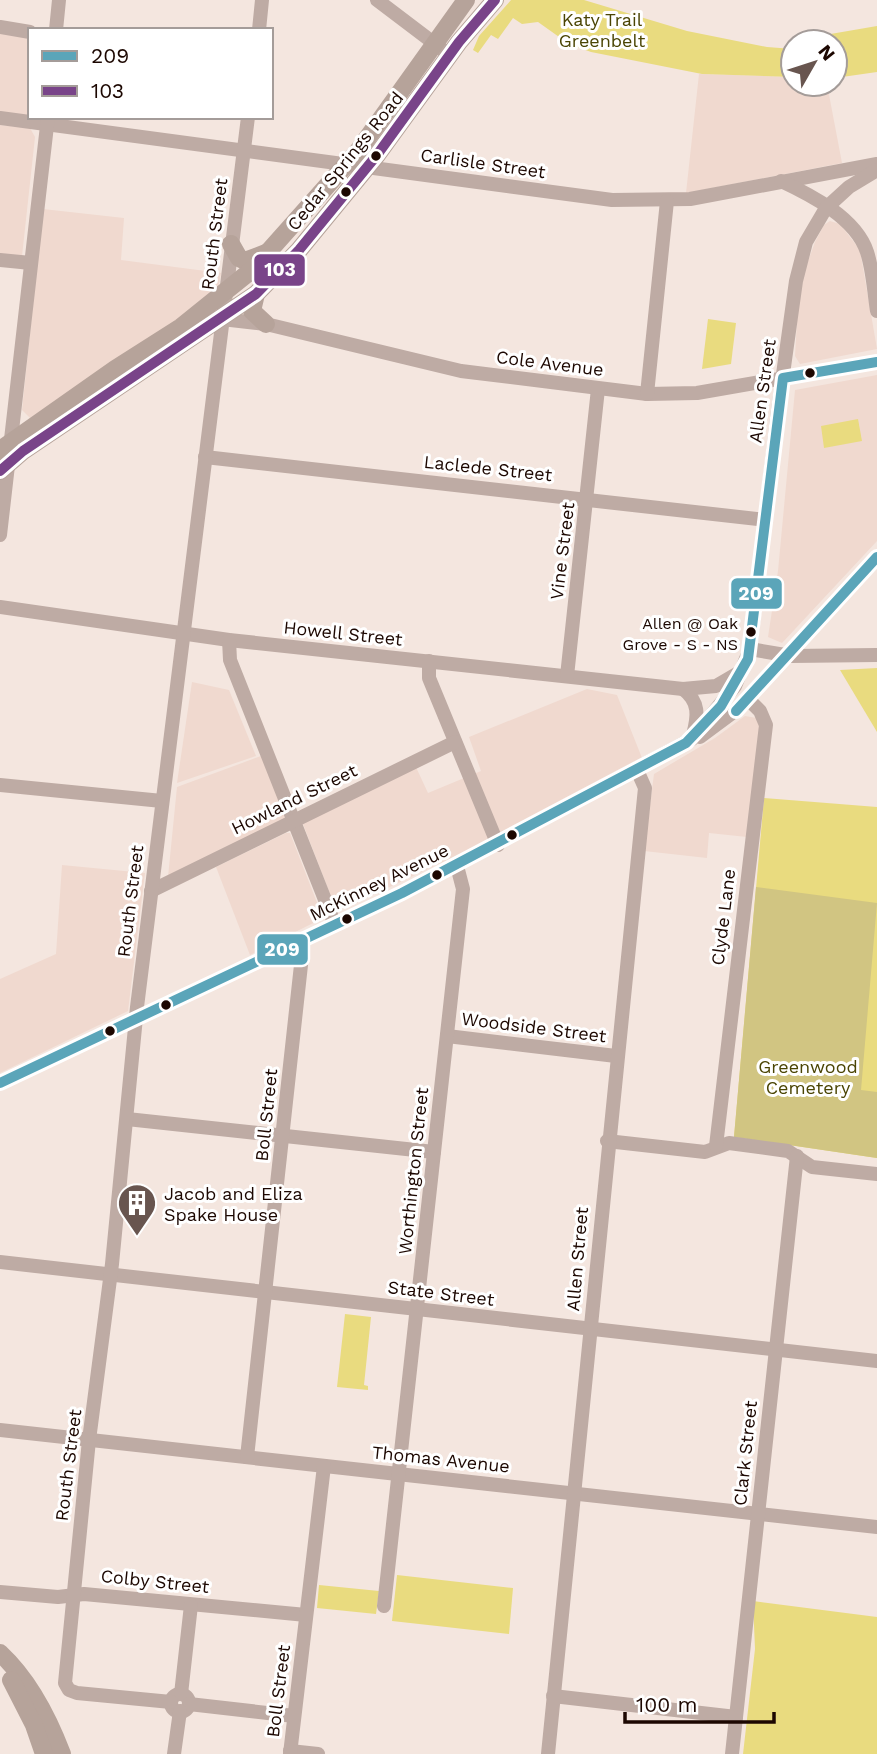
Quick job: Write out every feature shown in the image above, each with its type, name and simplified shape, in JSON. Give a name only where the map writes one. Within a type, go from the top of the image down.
[{"type":"main road","name":"Cedar Springs Road","points":[[5,457],[225,293],[272,250],[346,163],[466,0]]},
{"type":"main road","name":"Cedar Springs Road","points":[[5,457],[222,319],[256,294],[299,250],[495,0]]},
{"type":"main road","points":[[231,244],[239,258],[248,261],[272,250]]},
{"type":"main road","points":[[256,294],[252,311],[266,324]]},
{"type":"main road","points":[[0,1653],[27,1685],[44,1712],[62,1754]]},
{"type":"main road","points":[[0,1662],[34,1725],[44,1754]]},
{"type":"street","points":[[56,28],[59,0]]},
{"type":"street","points":[[259,28],[262,0]]},
{"type":"street","points":[[377,0],[450,55]]},
{"type":"street","points":[[0,27],[28,32]]},
{"type":"street","name":"Carlisle Street","points":[[0,118],[47,121],[612,200],[667,201],[877,164]]},
{"type":"street","name":"Routh Street","points":[[180,1703],[77,1693],[69,1690],[65,1683],[89,1440],[111,1274],[135,1021],[248,119]]},
{"type":"street","points":[[0,535],[5,457],[47,121]]},
{"type":"street","name":"Allen Street","points":[[750,649],[783,378],[801,261],[810,234],[826,208],[849,187],[877,170]]},
{"type":"street","points":[[780,181],[848,224],[866,251],[877,311]]},
{"type":"street","points":[[647,394],[667,201]]},
{"type":"street","points":[[0,260],[31,263]]},
{"type":"street","name":"Cole Avenue","points":[[222,319],[266,324],[432,365],[598,389],[675,396],[877,362]]},
{"type":"street","name":"Vine Street","points":[[567,676],[598,389]]},
{"type":"street","name":"Laclede Street","points":[[205,457],[766,520]]},
{"type":"street","name":"McKinney Avenue","points":[[0,1083],[457,866],[715,728],[748,699],[877,556]]},
{"type":"street","name":"Howell Street","points":[[0,607],[229,640],[683,689],[725,683],[743,668]]},
{"type":"street","points":[[229,640],[230,660],[335,925]]},
{"type":"street","points":[[750,649],[789,655],[877,655]]},
{"type":"street","name":"McKinney Avenue","points":[[692,739],[721,706],[743,668],[750,649]]},
{"type":"street","points":[[429,661],[429,678],[498,845]]},
{"type":"street","points":[[683,689],[695,702],[698,712],[692,739]]},
{"type":"street","name":"Clyde Lane","points":[[716,1146],[766,725],[760,711],[748,699]]},
{"type":"street","name":"Howland Street","points":[[151,891],[455,742]]},
{"type":"street","name":"Allen Street","points":[[548,1754],[607,1141],[645,789],[637,770]]},
{"type":"street","points":[[0,785],[162,801]]},
{"type":"street","name":"Worthington Street","points":[[384,1606],[464,886],[457,866]]},
{"type":"street","name":"Boll Street","points":[[247,1457],[301,965],[292,946]]},
{"type":"street","name":"Woodside Street","points":[[447,1036],[616,1056]]},
{"type":"street","points":[[127,1119],[434,1152]]},
{"type":"street","points":[[607,1141],[705,1152],[729,1143],[785,1150],[812,1167],[877,1174]]},
{"type":"street","name":"Clark Street","points":[[732,1754],[797,1156]]},
{"type":"street","name":"State Street","points":[[0,1262],[877,1362]]},
{"type":"street","name":"Thomas Avenue","points":[[0,1430],[877,1527]]},
{"type":"street","name":"Boll Street","points":[[290,1753],[324,1466]]},
{"type":"street","name":"Colby Street","points":[[0,1592],[84,1594],[306,1615]]},
{"type":"street","points":[[174,1754],[191,1605]]},
{"type":"street","points":[[553,1696],[736,1717]]},
{"type":"street","points":[[180,1703],[294,1716]]},
{"type":"street","points":[[290,1753],[318,1754]]},
{"type":"shaded area","points":[[0,32],[28,35],[28,116],[0,112]]},
{"type":"shaded area","points":[[699,74],[779,77],[779,98],[830,98],[842,163],[686,193]]},
{"type":"shaded area","points":[[0,125],[30,128],[35,137],[22,256],[0,255]]},
{"type":"shaded area","points":[[43,209],[124,218],[121,260],[221,273],[217,295],[30,418],[22,410]]},
{"type":"shaded area","points":[[830,221],[840,224],[860,250],[877,349],[800,364],[795,356],[799,286],[815,242],[824,225]]},
{"type":"shaded area","points":[[877,375],[877,541],[782,643],[768,637],[778,571],[795,390]]},
{"type":"shaded area","points":[[192,682],[229,690],[256,756],[177,783]]},
{"type":"shaded area","points":[[587,689],[617,695],[642,758],[510,830],[337,912],[301,819],[415,765],[428,793],[481,771],[469,737]]},
{"type":"shaded area","points":[[745,716],[757,718],[760,723],[747,837],[709,833],[707,858],[644,851],[654,774],[715,738]]},
{"type":"shaded area","points":[[261,756],[287,819],[168,877],[177,787]]},
{"type":"shaded area","points":[[290,833],[323,918],[250,955],[216,867]]},
{"type":"shaded area","points":[[62,865],[145,873],[128,1011],[0,1073],[0,979],[56,954]]},
{"type":"green space","name":"Katy Trail Greenbelt","points":[[511,0],[584,0],[687,31],[779,48],[779,77],[702,74],[591,52],[569,44],[538,22],[522,24],[513,18],[498,39],[491,35],[478,53],[473,50],[479,36]]},
{"type":"green space","points":[[877,26],[877,72],[849,76],[849,31]]},
{"type":"green space","points":[[708,319],[736,323],[731,364],[702,369]]},
{"type":"green space","points":[[858,419],[862,441],[824,448],[821,426]]},
{"type":"green space","points":[[877,668],[877,732],[840,670]]},
{"type":"green space","name":"Greenwood Cemetery","points":[[764,798],[877,807],[877,1158],[734,1137]]},
{"type":"green space","name":"Greenwood Cemetery","points":[[756,887],[877,903],[861,1090],[877,1092],[877,1158],[734,1137]]},
{"type":"green space","points":[[345,1314],[371,1317],[364,1385],[368,1386],[368,1390],[337,1387]]},
{"type":"green space","points":[[397,1575],[513,1588],[509,1634],[392,1621]]},
{"type":"green space","points":[[319,1585],[379,1591],[376,1614],[317,1608]]},
{"type":"green space","points":[[753,1601],[877,1617],[877,1754],[743,1754],[755,1649]]},
{"type":"transit line","name":"103","points":[[0,471],[23,451],[256,294],[299,250],[377,155],[459,42],[495,0]]},
{"type":"transit line","name":"209","points":[[0,1083],[402,893],[686,743],[721,706],[748,659],[783,378],[877,362]]},
{"type":"transit line","name":"209","points":[[736,711],[877,557]]},
{"type":"place","name":"Allen @ Oak Grove - S - NS","points":[[751,632]]},
{"type":"place","name":"Jacob and Eliza Spake House","points":[[137,1237]]}]
